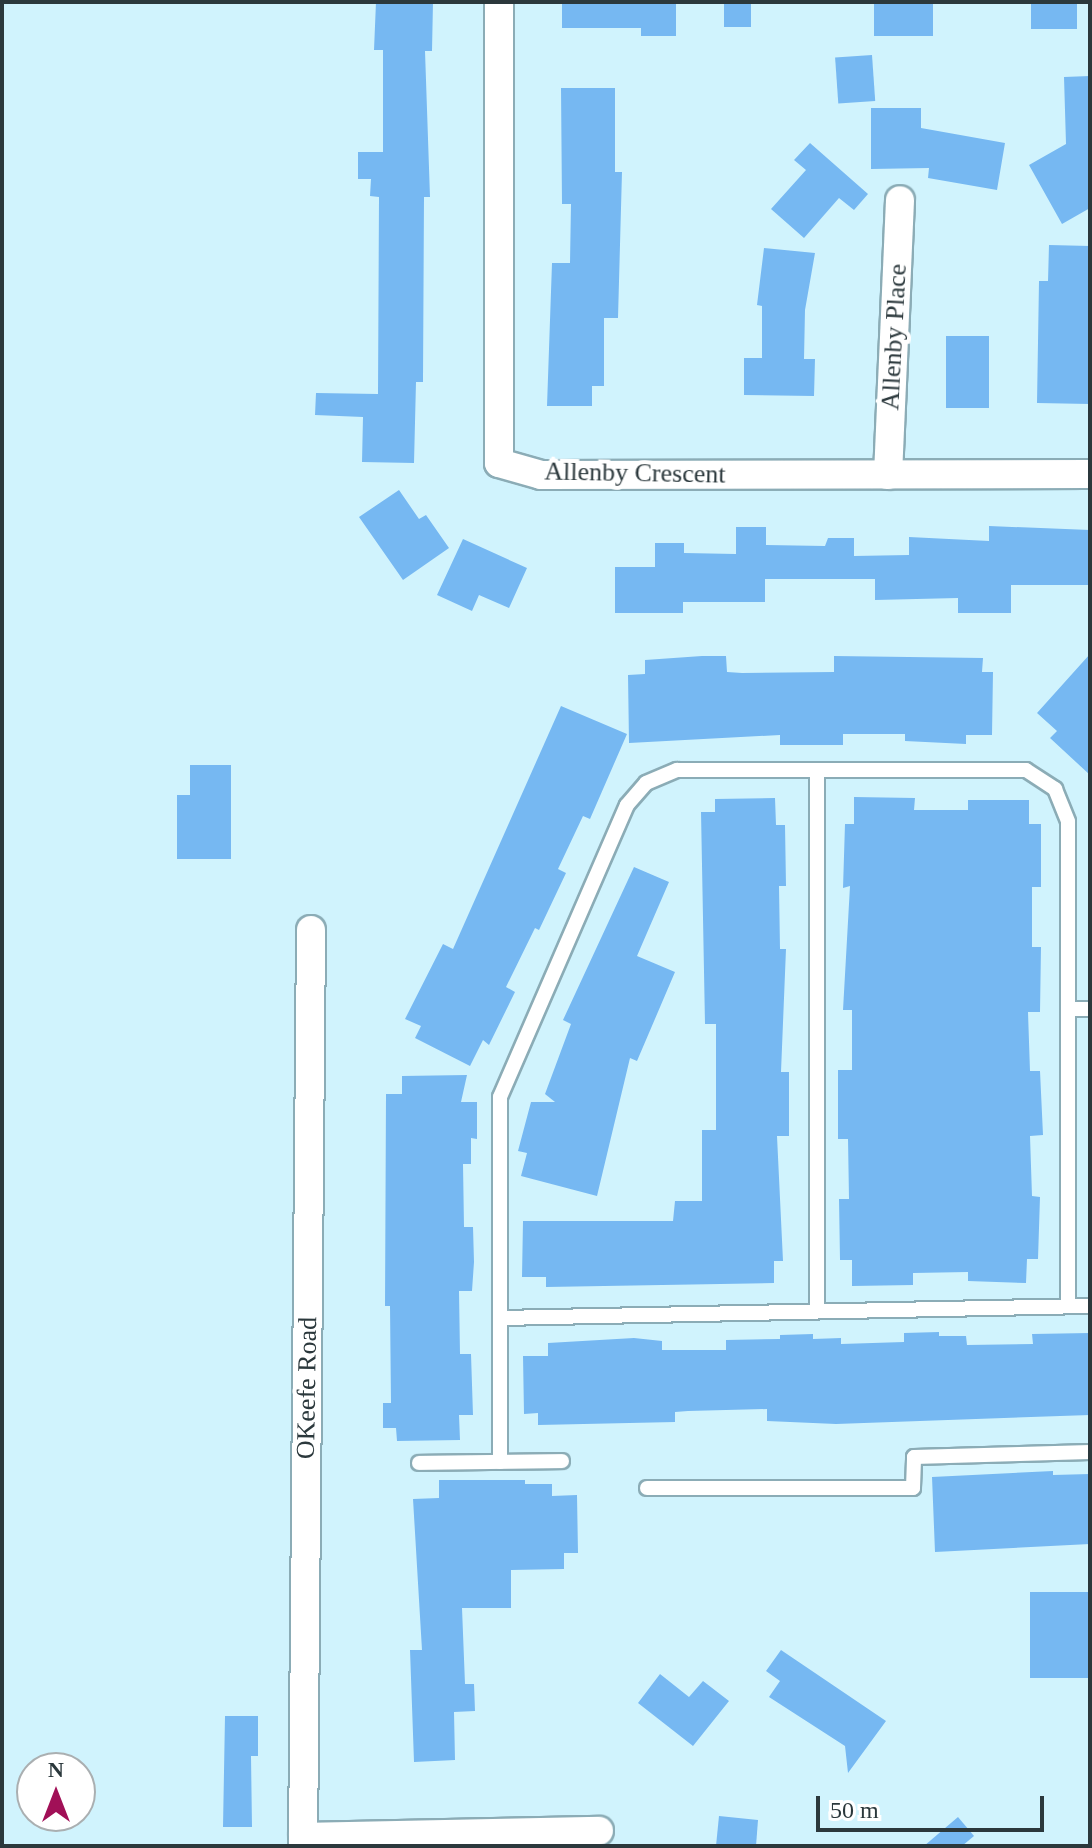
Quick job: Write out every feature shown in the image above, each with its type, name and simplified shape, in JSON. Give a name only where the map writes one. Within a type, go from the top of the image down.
[{"type":"street","name":"Allenby Crescent","points":[[499,2],[499,463],[541,475],[1090,474]]},
{"type":"street","name":"Allenby Place","points":[[888,475],[900,200]]},
{"type":"street","name":"OKeefe Road","points":[[303,1842],[311,930]]},
{"type":"street","points":[[303,1842],[599,1831]]},
{"type":"lane","points":[[500,1462],[500,1097],[627,805],[646,783],[677,770],[1026,770],[1055,789],[1068,822],[1068,1306]]},
{"type":"lane","points":[[817,770],[817,1311]]},
{"type":"lane","points":[[1068,1009],[1090,1009]]},
{"type":"lane","points":[[500,1318],[1090,1306]]},
{"type":"lane","points":[[647,1488],[913,1488],[914,1457],[1090,1452]]},
{"type":"lane","points":[[419,1463],[562,1461]]},
{"type":"building","points":[[376,2],[433,2],[432,51],[425,51],[430,197],[424,197],[423,382],[416,382],[414,463],[362,462],[363,417],[315,415],[316,393],[378,394],[379,197],[370,196],[371,179],[358,179],[358,152],[383,152],[383,50],[374,50]]},
{"type":"building","points":[[562,2],[676,2],[676,36],[641,36],[641,28],[562,28]]},
{"type":"building","points":[[724,2],[751,2],[751,27],[724,27]]},
{"type":"building","points":[[874,2],[933,2],[933,36],[874,36]]},
{"type":"building","points":[[1031,2],[1077,2],[1077,29],[1031,29]]},
{"type":"building","points":[[872,55],[875,101],[838,103],[835,58]]},
{"type":"building","points":[[1090,76],[1090,208],[1062,224],[1029,165],[1066,144],[1064,77]]},
{"type":"building","points":[[561,88],[615,88],[615,172],[622,172],[618,318],[604,318],[604,386],[592,386],[592,406],[547,406],[552,263],[570,263],[571,204],[562,204]]},
{"type":"building","points":[[871,108],[921,108],[921,128],[1005,143],[997,190],[928,178],[929,168],[871,169]]},
{"type":"building","points":[[810,143],[868,194],[854,210],[839,198],[804,238],[771,209],[806,170],[794,160]]},
{"type":"building","points":[[1049,245],[1090,246],[1090,404],[1037,403],[1039,281],[1048,281]]},
{"type":"building","points":[[764,248],[815,253],[805,310],[804,359],[815,359],[814,396],[744,395],[744,358],[762,358],[762,306],[757,305]]},
{"type":"building","points":[[946,336],[989,336],[989,408],[946,408]]},
{"type":"building","points":[[399,490],[419,519],[426,515],[449,548],[403,580],[359,517]]},
{"type":"building","points":[[989,526],[1090,530],[1090,585],[1011,585],[1011,613],[958,613],[958,598],[875,600],[875,579],[765,579],[765,602],[683,602],[683,613],[615,613],[615,567],[655,567],[655,543],[684,543],[684,553],[736,554],[736,527],[766,527],[766,545],[825,546],[828,538],[854,538],[854,556],[909,555],[909,537],[989,541]]},
{"type":"building","points":[[463,539],[527,568],[509,608],[479,595],[472,611],[437,595]]},
{"type":"building","points":[[1090,654],[1090,775],[1050,738],[1057,731],[1037,713]]},
{"type":"building","points":[[726,656],[727,672],[742,673],[834,672],[834,656],[983,658],[982,672],[993,672],[992,735],[966,735],[966,744],[905,741],[905,734],[843,734],[843,745],[780,745],[780,735],[629,743],[628,675],[645,674],[645,660]]},
{"type":"building","points":[[561,706],[627,734],[590,819],[583,816],[558,869],[566,873],[539,930],[535,928],[506,987],[515,992],[489,1045],[483,1040],[470,1066],[415,1038],[421,1026],[405,1019],[443,944],[453,949]]},
{"type":"building","points":[[190,765],[231,765],[231,859],[177,859],[177,795],[190,795]]},
{"type":"building","points":[[854,797],[915,798],[914,810],[968,810],[968,800],[1029,800],[1029,824],[1041,824],[1041,887],[1032,887],[1032,947],[1041,947],[1040,1012],[1028,1012],[1030,1071],[1040,1071],[1043,1135],[1030,1136],[1032,1196],[1040,1197],[1038,1259],[1027,1259],[1026,1283],[968,1281],[968,1272],[913,1273],[913,1285],[852,1286],[852,1260],[840,1260],[839,1199],[849,1199],[848,1139],[838,1139],[838,1070],[852,1070],[852,1010],[843,1010],[850,886],[843,888],[845,824],[854,824]]},
{"type":"building","points":[[775,798],[776,825],[785,825],[786,886],[779,886],[780,949],[786,949],[781,1072],[789,1072],[789,1136],[777,1136],[783,1261],[774,1261],[774,1283],[546,1287],[546,1277],[522,1277],[523,1221],[673,1221],[675,1201],[702,1201],[702,1130],[716,1130],[716,1024],[705,1024],[701,812],[715,812],[715,799]]},
{"type":"building","points":[[634,867],[669,882],[637,956],[675,972],[637,1061],[630,1058],[597,1196],[521,1176],[527,1153],[518,1151],[531,1102],[555,1102],[545,1094],[571,1024],[563,1020]]},
{"type":"building","points":[[467,1075],[461,1102],[477,1102],[477,1139],[471,1138],[471,1164],[463,1164],[464,1227],[473,1227],[474,1262],[472,1291],[459,1291],[460,1354],[471,1354],[473,1415],[459,1415],[460,1440],[397,1441],[396,1428],[383,1428],[383,1403],[391,1403],[390,1306],[385,1306],[386,1094],[402,1094],[402,1076]]},
{"type":"building","points":[[939,1332],[939,1336],[966,1336],[967,1345],[1033,1344],[1032,1334],[1090,1333],[1090,1415],[836,1424],[767,1421],[767,1409],[675,1412],[675,1422],[538,1425],[538,1413],[524,1414],[523,1356],[548,1356],[548,1343],[634,1338],[662,1341],[662,1350],[726,1350],[726,1340],[780,1339],[780,1335],[813,1334],[813,1339],[841,1338],[841,1344],[904,1342],[904,1333]]},
{"type":"building","points":[[1053,1471],[1053,1475],[1090,1474],[1090,1544],[935,1552],[932,1477]]},
{"type":"building","points":[[439,1480],[525,1480],[525,1484],[552,1484],[552,1496],[577,1495],[578,1553],[564,1553],[564,1569],[511,1570],[511,1608],[462,1608],[465,1684],[474,1684],[475,1711],[454,1712],[455,1760],[414,1762],[410,1650],[422,1650],[413,1499],[439,1498]]},
{"type":"building","points":[[1030,1592],[1090,1592],[1090,1678],[1030,1678]]},
{"type":"building","points":[[781,1650],[886,1721],[848,1773],[845,1746],[769,1697],[780,1681],[766,1671]]},
{"type":"building","points":[[660,1674],[689,1697],[703,1681],[729,1701],[693,1746],[638,1703]]},
{"type":"building","points":[[225,1716],[258,1716],[258,1756],[251,1756],[252,1827],[223,1827]]},
{"type":"building","points":[[719,1816],[758,1820],[756,1846],[716,1846]]},
{"type":"building","points":[[958,1817],[974,1836],[962,1846],[924,1846]]}]
